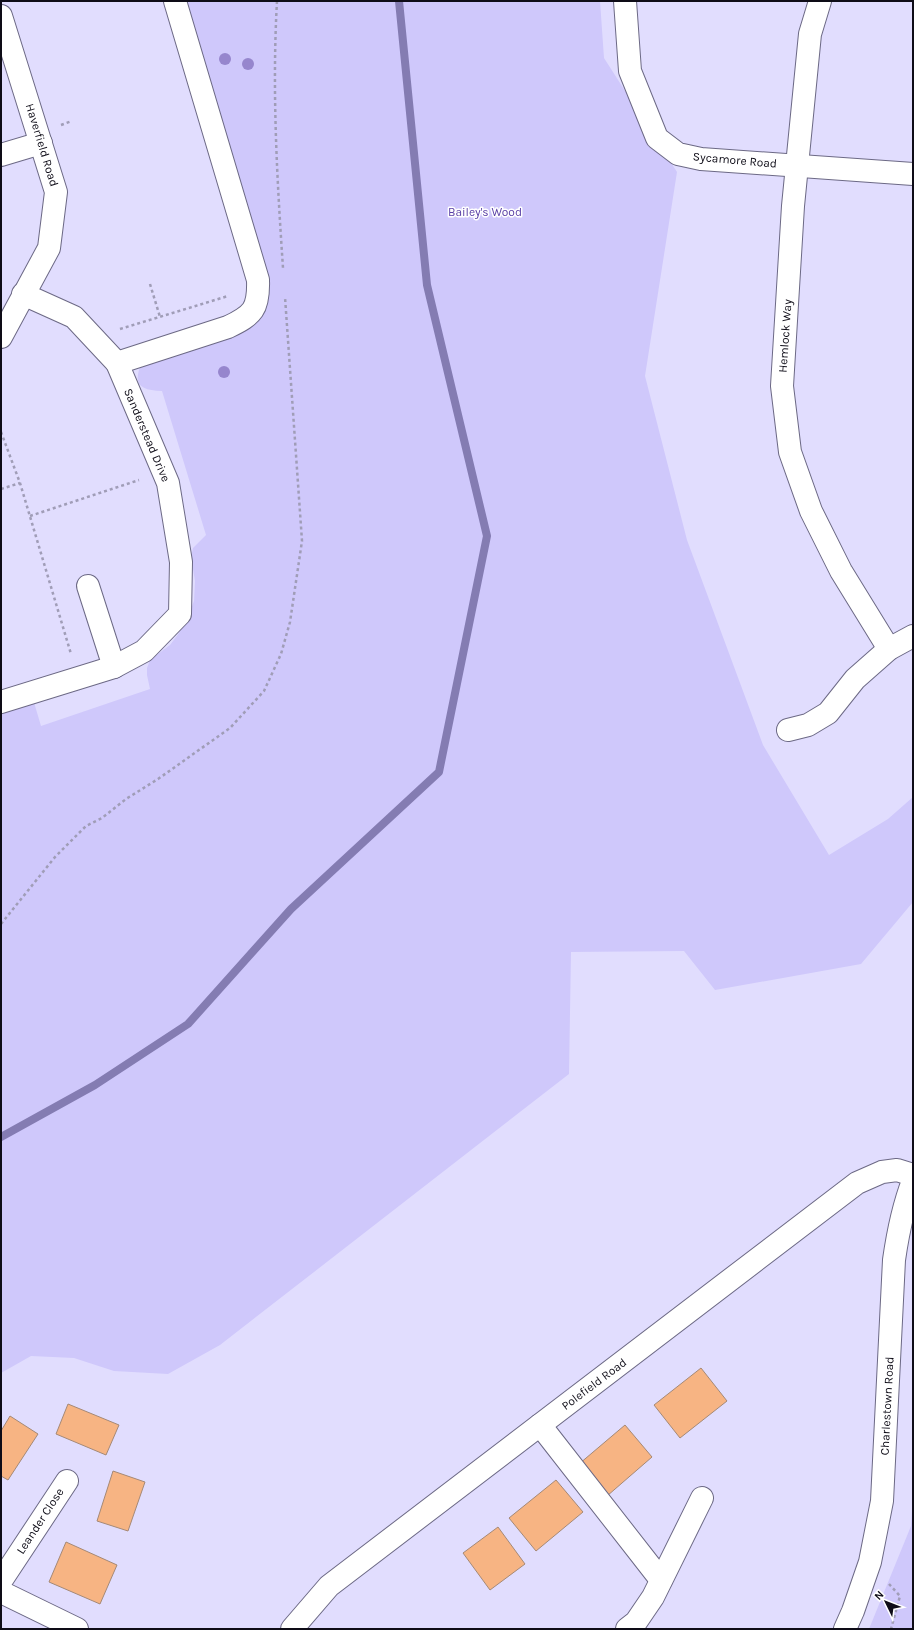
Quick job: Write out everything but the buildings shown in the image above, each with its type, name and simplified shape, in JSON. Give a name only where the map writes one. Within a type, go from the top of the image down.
[{"type":"street","points":[[116,363],[228,327],[245,319],[252,311],[258,297],[258,280],[175,1]]},
{"type":"street","name":"Sycamore Road","points":[[625,1],[630,71],[657,138],[678,154],[701,159],[913,174]]},
{"type":"street","name":"Hemlock Way","points":[[820,1],[810,34],[797,165],[782,386],[790,452],[811,511],[841,571],[889,649]]},
{"type":"street","name":"Haverfield Road","points":[[1,16],[56,192],[49,248],[1,337]]},
{"type":"street","points":[[1,155],[41,143]]},
{"type":"street","name":"Sanderstead Drive","points":[[1,702],[114,666],[144,651],[180,614],[181,562],[168,483],[116,363],[74,317],[23,294]]},
{"type":"street","points":[[88,586],[114,666]]},
{"type":"street","points":[[788,730],[808,725],[828,713],[855,678],[889,649],[913,636]]},
{"type":"street","name":"Polefield Road","points":[[292,1629],[330,1586],[857,1183],[882,1172],[897,1170],[913,1175]]},
{"type":"street","name":"Charlestown Road","points":[[845,1629],[853,1611],[870,1562],[882,1501],[894,1260],[898,1227],[913,1181]]},
{"type":"street","points":[[540,1425],[661,1580]]},
{"type":"street","name":"Leander Close","points":[[1,1581],[67,1481]]},
{"type":"street","points":[[627,1629],[636,1622],[649,1603],[702,1498]]},
{"type":"street","points":[[1,1592],[77,1629]]},
{"type":"path","points":[[277,1],[275,39],[276,167],[283,276]]},
{"type":"path","points":[[150,284],[160,317]]},
{"type":"path","points":[[1,924],[56,857],[86,826],[102,818],[126,799],[158,779],[230,728],[264,691],[281,654],[290,622],[302,541],[284,291]]},
{"type":"path","points":[[118,330],[235,294]]},
{"type":"path","points":[[1,432],[20,483],[78,678]]},
{"type":"path","points":[[30,516],[164,472]]},
{"type":"path","points":[[1,489],[20,483]]},
{"type":"path","points":[[870,1562],[900,1596],[891,1629]]},
{"type":"green space","name":"Bailey's Wood","points":[[183,1],[600,1],[604,58],[677,172],[645,376],[687,540],[763,745],[829,855],[888,819],[913,797],[913,902],[861,964],[715,990],[684,951],[571,952],[569,1074],[220,1345],[168,1374],[114,1371],[74,1358],[31,1356],[1,1373],[1,710],[33,699],[41,726],[150,689],[147,668],[150,660],[170,645],[179,633],[188,617],[194,601],[195,581],[191,557],[193,548],[206,535],[162,391],[148,389],[140,385],[138,381],[139,370],[142,362],[256,318]]},
{"type":"green space","points":[[913,1495],[913,1629],[869,1629],[911,1526]]},
{"type":"waterway","points":[[1,1137],[95,1085],[188,1024],[291,909],[439,772],[487,536],[427,285],[399,1]]}]
